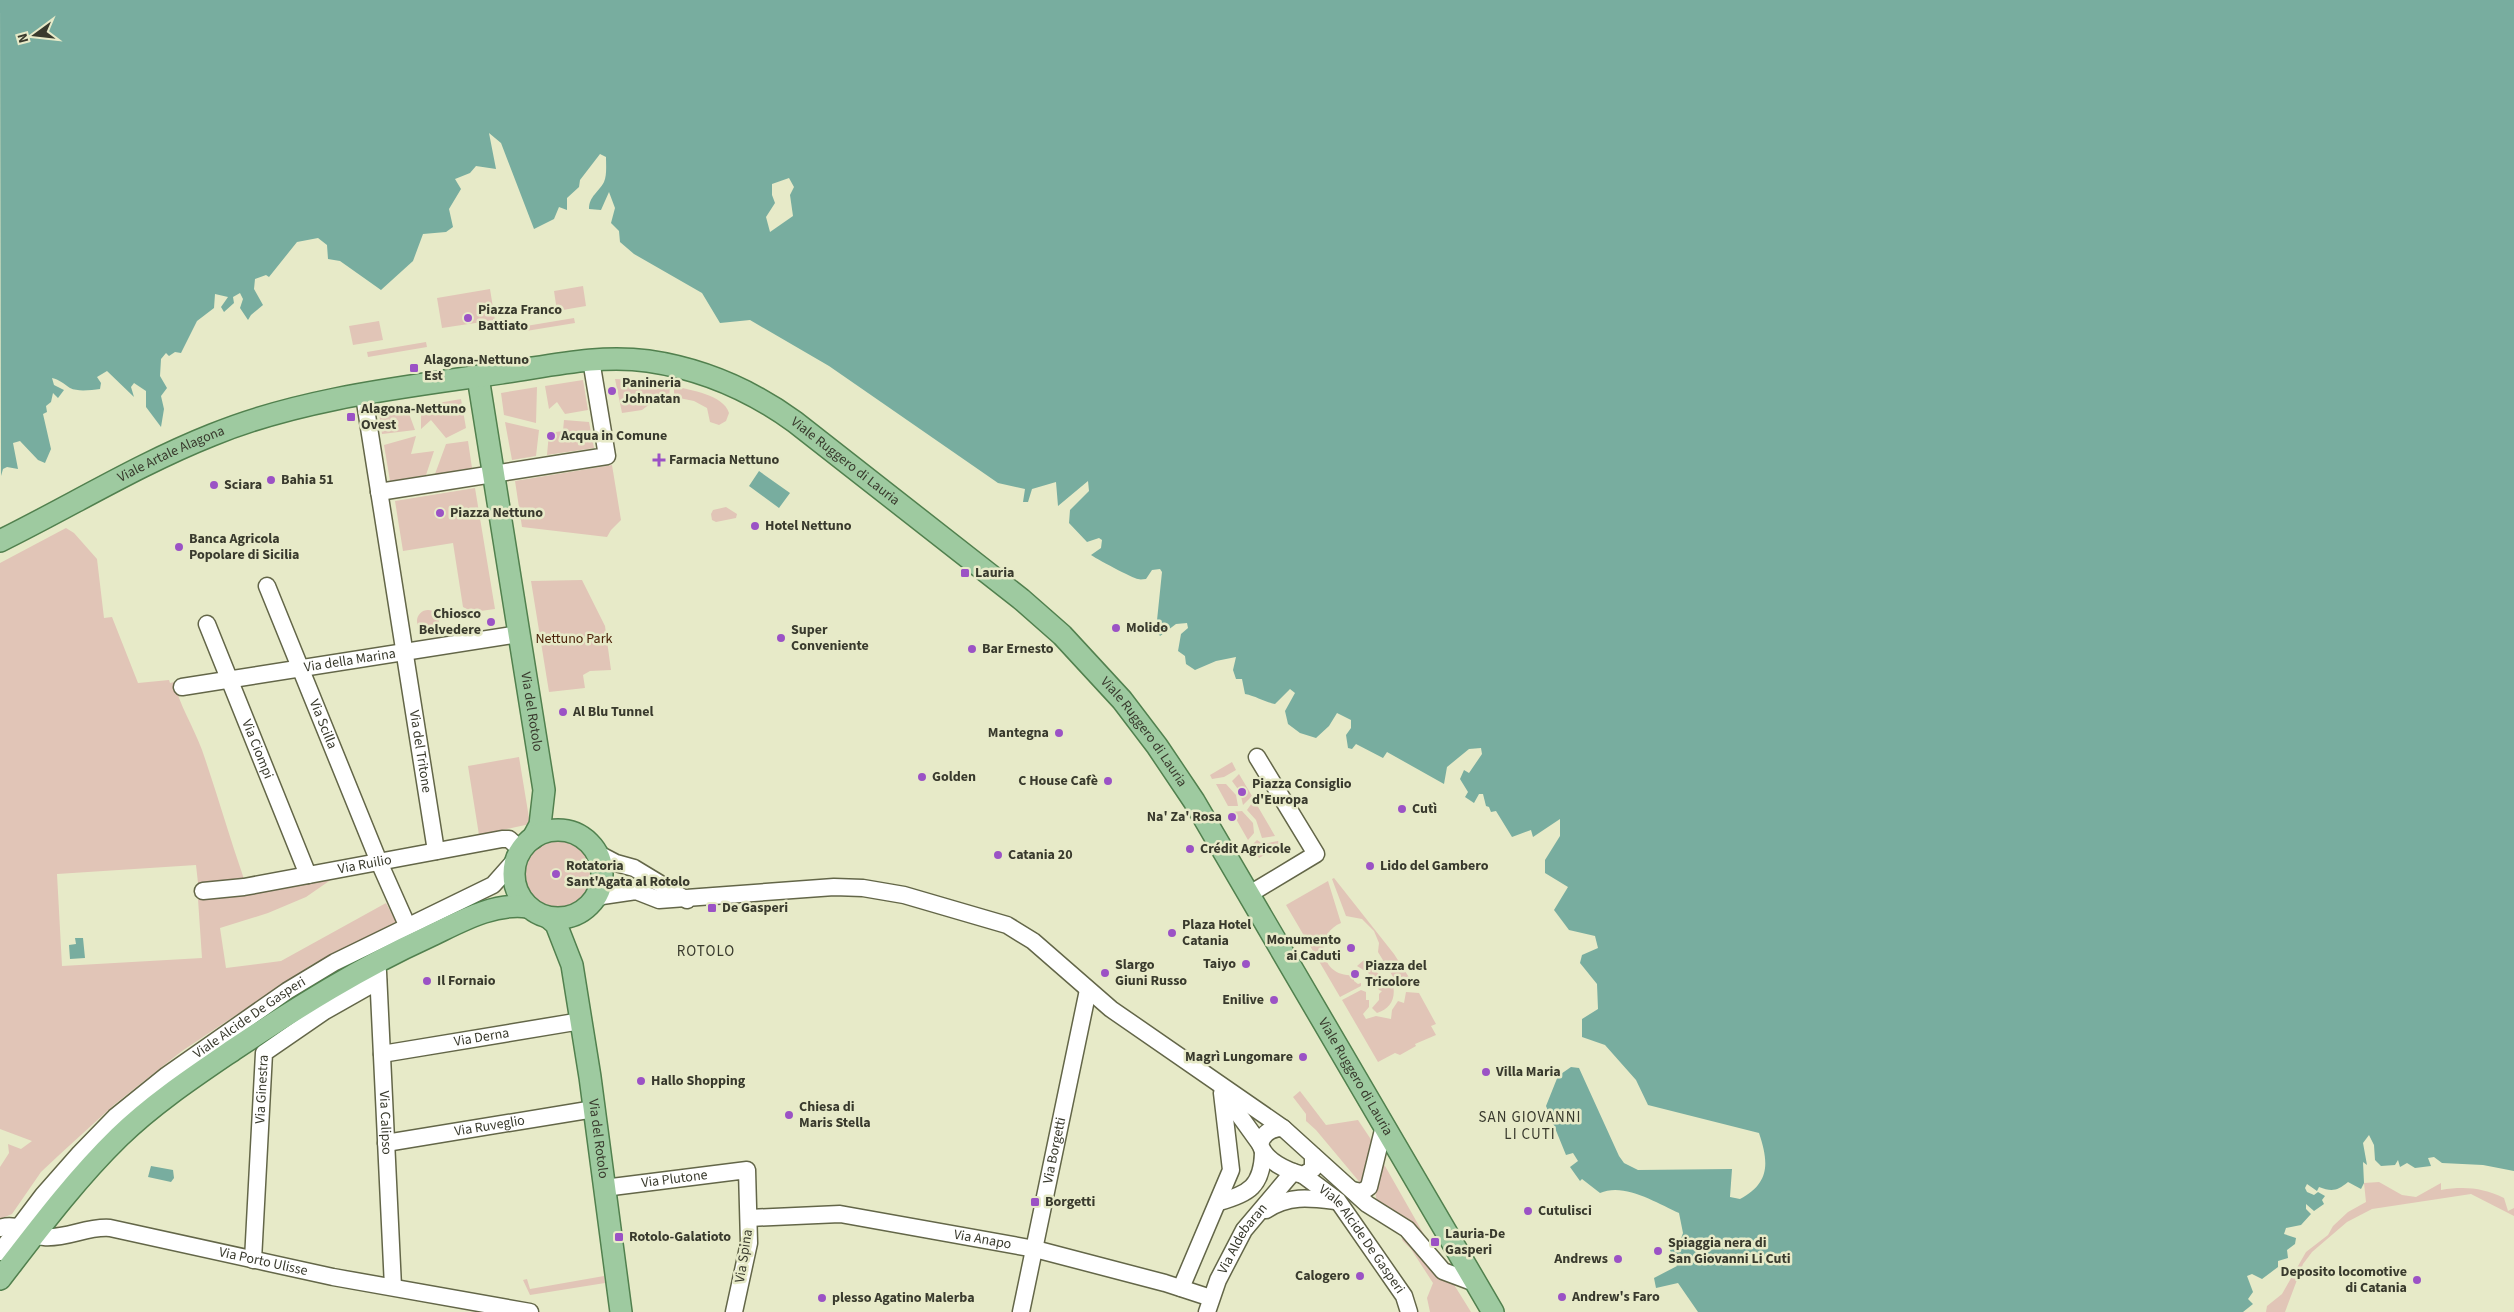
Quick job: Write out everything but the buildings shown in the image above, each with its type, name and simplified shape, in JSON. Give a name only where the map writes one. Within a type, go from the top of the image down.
[{"type":"main road","name":"Viale Ruggero di Lauria","points":[[478,376],[596,360],[629,359],[689,369],[711,375],[758,397],[795,422],[1039,613],[1092,665],[1141,724],[1194,801],[1493,1312]]},
{"type":"main road","name":"Viale Artale Alagona","points":[[0,541],[211,435],[276,413],[360,396],[478,376]]},
{"type":"main road","name":"Via del Rotolo","points":[[478,376],[544,790]]},
{"type":"main road","points":[[544,790],[569,831],[587,841],[595,852],[602,876],[587,906],[577,920],[572,964]]},
{"type":"main road","points":[[544,790],[540,825],[514,866],[515,884],[522,900],[528,907],[556,924],[572,964]]},
{"type":"main road","points":[[524,849],[547,832],[569,831]]},
{"type":"main road","points":[[549,918],[560,918],[587,906]]},
{"type":"main road","name":"Viale Alcide De Gasperi","points":[[27,1231],[141,1117],[170,1094],[268,1027],[377,960],[470,918],[501,907],[528,907]]},
{"type":"main road","name":"Via del Rotolo","points":[[572,964],[594,1109],[621,1312]]},
{"type":"main road","points":[[0,1279],[27,1231]]},
{"type":"street","points":[[379,492],[607,456],[596,360]]},
{"type":"street","name":"Via del Tritone","points":[[360,396],[379,492],[436,851]]},
{"type":"street","name":"Via Scilla","points":[[268,586],[379,862],[407,925]]},
{"type":"street","name":"Via Ciompi","points":[[207,624],[308,875]]},
{"type":"street","name":"Via della Marina","points":[[182,687],[519,634]]},
{"type":"street","points":[[1248,895],[1316,854],[1258,757]]},
{"type":"street","name":"Via Ruilio","points":[[203,892],[244,887],[502,839],[509,839],[524,849]]},
{"type":"street","name":"Viale Alcide De Gasperi","points":[[27,1231],[42,1195],[115,1117],[167,1075],[288,991],[335,962],[407,925],[493,885],[524,849]]},
{"type":"street","points":[[595,852],[616,863],[634,868],[687,900]]},
{"type":"street","points":[[587,906],[602,896],[636,891],[659,900],[687,900],[823,888],[863,888],[896,894],[1007,925],[1033,941],[1111,1009],[1283,1128],[1367,1204],[1407,1229],[1443,1272],[1475,1283]]},
{"type":"street","name":"Via Calipso","points":[[377,960],[393,1287]]},
{"type":"street","name":"Via Ginestra","points":[[253,1260],[264,1053],[296,1029],[378,982]]},
{"type":"street","name":"Via Borgetti","points":[[1021,1312],[1088,990]]},
{"type":"street","name":"Via Derna","points":[[382,1054],[581,1021]]},
{"type":"street","points":[[268,1027],[282,1026],[296,1029]]},
{"type":"street","name":"Viale Alcide De Gasperi","points":[[1208,1075],[1261,1148],[1338,1202],[1404,1296],[1409,1312]]},
{"type":"street","points":[[1181,1288],[1231,1170],[1222,1093]]},
{"type":"street","name":"Via Ruveglio","points":[[386,1143],[594,1109]]},
{"type":"street","points":[[1352,1190],[1362,1192],[1369,1188],[1384,1126]]},
{"type":"street","points":[[1219,1202],[1239,1197],[1253,1187],[1261,1171],[1262,1138],[1272,1129],[1283,1128]]},
{"type":"street","name":"Via Aldebaran","points":[[1209,1305],[1244,1230],[1298,1174],[1313,1168],[1313,1155]]},
{"type":"street","name":"Via Plutone","points":[[604,1188],[747,1170]]},
{"type":"street","name":"Via Spina","points":[[734,1312],[749,1242],[747,1170]]},
{"type":"street","points":[[1244,1230],[1262,1213],[1282,1201],[1308,1197],[1338,1202]]},
{"type":"street","name":"Via Anapo","points":[[749,1218],[840,1214],[1035,1249],[1181,1288],[1209,1305]]},
{"type":"street","name":"Via Porto Ulisse","points":[[0,1228],[7,1226],[45,1237],[73,1234],[96,1227],[110,1228],[253,1260],[530,1312]]},
{"type":"street","points":[[0,1252],[27,1231]]},
{"type":"street","points":[[1404,1296],[1416,1312]]},
{"type":"green space","points":[[583,286],[586,306],[557,311],[554,291]]},
{"type":"green space","points":[[490,289],[495,320],[442,328],[437,298]]},
{"type":"green space","points":[[574,318],[575,323],[520,332],[520,327]]},
{"type":"green space","points":[[379,321],[383,340],[353,345],[349,326]]},
{"type":"green space","points":[[426,342],[427,347],[368,357],[367,352]]},
{"type":"green space","points":[[615,379],[636,380],[670,386],[669,399],[650,404],[642,410],[622,413]]},
{"type":"green space","points":[[583,380],[588,410],[565,414],[557,402],[549,409],[545,386]]},
{"type":"green space","points":[[674,386],[706,394],[721,402],[729,413],[726,421],[719,425],[710,422],[707,408],[694,401],[674,397]]},
{"type":"green space","points":[[537,387],[536,423],[504,415],[501,393]]},
{"type":"green space","points":[[461,399],[466,428],[446,438],[431,420],[421,429],[421,406]]},
{"type":"green space","points":[[407,408],[415,430],[382,434],[379,413]]},
{"type":"green space","points":[[564,420],[589,422],[594,448],[547,455],[549,433],[563,431]]},
{"type":"green space","points":[[505,422],[539,430],[536,456],[512,460]]},
{"type":"green space","points":[[416,436],[411,454],[434,451],[426,475],[390,481],[384,445]]},
{"type":"green space","points":[[468,441],[472,468],[435,474],[446,444]]},
{"type":"green space","points":[[612,465],[621,520],[607,537],[522,527],[515,481]]},
{"type":"green space","points":[[475,488],[495,609],[473,612],[463,607],[453,543],[403,551],[395,501]]},
{"type":"green space","points":[[726,507],[737,514],[736,518],[716,522],[712,520],[711,514],[713,510]]},
{"type":"green space","points":[[66,528],[74,533],[97,559],[104,618],[112,617],[138,683],[169,680],[170,683],[174,682],[179,699],[202,750],[244,879],[198,883],[196,865],[57,874],[62,966],[202,958],[198,899],[335,877],[306,897],[268,913],[220,928],[226,968],[281,961],[386,903],[396,922],[311,965],[182,1051],[115,1104],[58,1156],[41,1172],[12,1214],[0,1219],[0,1167],[9,1153],[8,1144],[21,1149],[32,1141],[0,1129],[0,563]]},
{"type":"green space","name":"Nettuno Park","points":[[582,580],[605,626],[611,670],[590,671],[583,675],[585,688],[549,692],[531,581]]},
{"type":"green space","points":[[428,610],[436,613],[439,621],[436,629],[428,632],[420,629],[417,621],[420,613]]},
{"type":"green space","points":[[519,757],[530,824],[479,835],[468,766]]},
{"type":"green space","points":[[1232,762],[1236,770],[1224,777],[1212,779],[1210,775]]},
{"type":"green space","points":[[1239,774],[1252,796],[1243,805],[1240,792],[1232,781]]},
{"type":"green space","points":[[1216,784],[1226,784],[1236,795],[1238,806],[1228,806]]},
{"type":"green space","points":[[1254,800],[1275,836],[1262,838],[1256,820],[1247,810]]},
{"type":"green space","points":[[1242,811],[1253,823],[1254,833],[1248,840],[1232,812]]},
{"type":"green space","points":[[564,840],[576,846],[585,855],[591,867],[589,887],[581,898],[564,908],[550,908],[533,898],[525,887],[523,867],[533,850],[544,842]]},
{"type":"green space","points":[[1257,840],[1263,844],[1278,841],[1281,845],[1259,858],[1252,845]]},
{"type":"green space","points":[[1334,878],[1394,954],[1412,982],[1398,985],[1378,952],[1379,943],[1374,931],[1362,919],[1346,916],[1332,879]]},
{"type":"green space","points":[[1328,881],[1341,923],[1332,929],[1326,937],[1324,955],[1334,970],[1343,974],[1354,975],[1354,981],[1358,984],[1361,983],[1361,986],[1340,997],[1286,905]]},
{"type":"green space","points":[[1364,960],[1388,983],[1393,985],[1394,995],[1391,1003],[1377,1013],[1372,1008],[1379,1000],[1379,994],[1382,991],[1379,990],[1375,982],[1377,980],[1368,973],[1368,970],[1365,971],[1357,966]]},
{"type":"green space","points":[[1361,990],[1366,992],[1366,1000],[1369,1000],[1369,1007],[1363,1014],[1366,1019],[1376,1016],[1391,1019],[1392,1010],[1398,1001],[1404,1003],[1406,992],[1419,993],[1436,1024],[1431,1026],[1436,1035],[1415,1044],[1416,1046],[1400,1055],[1395,1053],[1378,1062],[1342,1000]]},
{"type":"green space","points":[[1300,1091],[1326,1125],[1358,1120],[1374,1144],[1362,1185],[1316,1130],[1306,1121],[1306,1114],[1293,1097]]},
{"type":"green space","points":[[1380,1158],[1443,1268],[1377,1202],[1375,1192]]},
{"type":"green space","points":[[2379,1182],[2402,1195],[2416,1197],[2441,1183],[2441,1190],[2466,1188],[2489,1192],[2504,1198],[2508,1211],[2514,1208],[2514,1216],[2471,1194],[2372,1209],[2347,1222],[2312,1252],[2303,1264],[2285,1312],[2266,1312],[2267,1306],[2282,1294],[2306,1252],[2328,1235],[2333,1226],[2348,1212],[2366,1202],[2364,1183]]},
{"type":"green space","points":[[1403,1237],[1407,1237],[1453,1283],[1471,1312],[1430,1312],[1427,1298],[1433,1283],[1411,1249],[1402,1240]]},
{"type":"green space","points":[[604,1276],[605,1283],[530,1295],[523,1280],[527,1279],[530,1289]]},
{"type":"water","points":[[0,0],[2514,0],[2514,1171],[2483,1165],[2442,1163],[2434,1157],[2428,1158],[2431,1166],[2415,1168],[2407,1163],[2400,1167],[2398,1160],[2395,1165],[2381,1166],[2375,1160],[2374,1145],[2369,1135],[2363,1143],[2367,1165],[2363,1162],[2364,1183],[2361,1189],[2348,1182],[2337,1189],[2327,1190],[2319,1187],[2317,1191],[2307,1184],[2305,1188],[2307,1192],[2314,1195],[2318,1192],[2325,1196],[2322,1200],[2324,1204],[2314,1211],[2306,1204],[2306,1209],[2311,1214],[2301,1225],[2286,1228],[2284,1234],[2296,1238],[2295,1244],[2287,1250],[2288,1258],[2278,1261],[2278,1267],[2262,1279],[2252,1274],[2247,1276],[2253,1292],[2248,1299],[2253,1304],[2243,1312],[1698,1312],[1678,1283],[1656,1288],[1654,1278],[1677,1266],[1670,1250],[1678,1247],[1683,1233],[1679,1213],[1651,1199],[1630,1192],[1609,1190],[1600,1193],[1582,1179],[1580,1181],[1570,1167],[1578,1161],[1573,1153],[1566,1155],[1546,1106],[1558,1076],[1571,1067],[1579,1068],[1619,1156],[1624,1163],[1638,1170],[1732,1169],[1730,1197],[1740,1199],[1757,1186],[1765,1171],[1764,1154],[1759,1133],[1648,1105],[1636,1080],[1605,1045],[1582,1037],[1582,1019],[1598,1009],[1597,984],[1580,963],[1582,955],[1598,948],[1595,936],[1569,930],[1554,910],[1568,887],[1545,873],[1545,860],[1560,836],[1560,819],[1533,837],[1531,830],[1512,837],[1496,811],[1491,812],[1489,807],[1486,806],[1483,794],[1479,794],[1474,803],[1465,797],[1468,792],[1460,779],[1464,770],[1469,773],[1482,754],[1481,748],[1469,749],[1447,767],[1444,784],[1387,752],[1383,758],[1356,744],[1352,749],[1348,748],[1346,735],[1351,728],[1351,720],[1337,713],[1329,726],[1316,738],[1300,733],[1288,724],[1285,711],[1295,693],[1290,689],[1275,704],[1245,694],[1242,679],[1236,679],[1233,670],[1236,657],[1216,661],[1195,670],[1186,664],[1185,656],[1178,651],[1181,634],[1188,628],[1187,623],[1176,624],[1160,636],[1156,630],[1162,572],[1160,569],[1152,570],[1146,579],[1135,578],[1122,572],[1091,555],[1101,548],[1102,540],[1099,538],[1087,542],[1069,523],[1070,510],[1089,491],[1088,481],[1058,506],[1056,482],[1032,489],[1028,502],[1023,502],[1025,489],[998,483],[829,366],[750,320],[720,323],[702,293],[634,254],[620,242],[619,231],[611,223],[615,208],[609,192],[601,210],[589,209],[591,201],[606,177],[606,157],[600,154],[580,180],[579,187],[567,198],[567,210],[559,207],[554,219],[534,229],[501,143],[489,133],[496,169],[476,166],[470,173],[455,179],[461,189],[449,209],[453,227],[446,232],[423,234],[413,261],[381,290],[340,261],[328,259],[327,245],[318,238],[297,242],[269,277],[266,275],[255,279],[254,289],[263,305],[248,320],[240,308],[243,299],[240,293],[233,297],[234,303],[224,312],[221,307],[228,297],[215,294],[214,308],[197,321],[181,353],[175,352],[169,356],[166,353],[161,359],[160,376],[167,388],[161,396],[164,409],[161,427],[146,407],[146,391],[134,383],[131,387],[134,397],[107,371],[97,377],[101,383],[100,389],[77,390],[52,378],[54,385],[64,390],[58,398],[53,393],[51,402],[46,406],[47,412],[43,414],[51,449],[45,463],[38,460],[20,441],[13,443],[18,469],[7,467],[3,469],[1,476]],"holes":[[[789,178],[794,187],[790,195],[793,216],[770,232],[766,217],[775,203],[772,195],[772,184]]]},
{"type":"water","points":[[759,471],[790,493],[779,508],[749,486]]},
{"type":"water","points":[[75,938],[83,938],[85,958],[70,959],[69,945],[76,944]]},
{"type":"water","points":[[151,1166],[173,1170],[174,1178],[171,1182],[148,1177]]},
{"type":"place","name":"Piazza Franco Battiato","points":[[468,318]]},
{"type":"place","name":"Alagona-Nettuno Est","points":[[414,368]]},
{"type":"place","name":"Panineria Johnatan","points":[[612,391]]},
{"type":"place","name":"Alagona-Nettuno Ovest","points":[[351,417]]},
{"type":"place","name":"Acqua in Comune","points":[[551,436]]},
{"type":"place","name":"Farmacia Nettuno","points":[[659,460]]},
{"type":"place","name":"Bahia 51","points":[[271,480]]},
{"type":"place","name":"Sciara","points":[[214,485]]},
{"type":"place","name":"Piazza Nettuno","points":[[440,513]]},
{"type":"place","name":"Hotel Nettuno","points":[[755,526]]},
{"type":"place","name":"Banca Agricola Popolare di Sicilia","points":[[179,547]]},
{"type":"place","name":"Lauria","points":[[965,573]]},
{"type":"place","name":"Chiosco Belvedere","points":[[491,622]]},
{"type":"place","name":"Molido","points":[[1116,628]]},
{"type":"place","name":"Super Conveniente","points":[[781,638]]},
{"type":"place","name":"Bar Ernesto","points":[[972,649]]},
{"type":"place","name":"Al Blu Tunnel","points":[[563,712]]},
{"type":"place","name":"Mantegna","points":[[1059,733]]},
{"type":"place","name":"Golden","points":[[922,777]]},
{"type":"place","name":"C House Cafè","points":[[1108,781]]},
{"type":"place","name":"Piazza Consiglio d'Europa","points":[[1242,792]]},
{"type":"place","name":"Cutì","points":[[1402,809]]},
{"type":"place","name":"Na' Za' Rosa","points":[[1232,817]]},
{"type":"place","name":"Crédit Agricole","points":[[1190,849]]},
{"type":"place","name":"Catania 20","points":[[998,855]]},
{"type":"place","name":"Lido del Gambero","points":[[1370,866]]},
{"type":"place","name":"Rotatoria Sant'Agata al Rotolo","points":[[556,874]]},
{"type":"place","name":"De Gasperi","points":[[712,908]]},
{"type":"place","name":"Plaza Hotel Catania","points":[[1172,933]]},
{"type":"place","name":"Monumento ai Caduti","points":[[1351,948]]},
{"type":"place","name":"Taiyo","points":[[1246,964]]},
{"type":"place","name":"Slargo Giuni Russo","points":[[1105,973]]},
{"type":"place","name":"Piazza del Tricolore","points":[[1355,974]]},
{"type":"place","name":"Il Fornaio","points":[[427,981]]},
{"type":"place","name":"Enilive","points":[[1274,1000]]},
{"type":"place","name":"Magrì Lungomare","points":[[1303,1057]]},
{"type":"place","name":"Villa Maria","points":[[1486,1072]]},
{"type":"place","name":"Hallo Shopping","points":[[641,1081]]},
{"type":"place","name":"Chiesa di Maris Stella","points":[[789,1115]]},
{"type":"place","name":"Borgetti","points":[[1035,1202]]},
{"type":"place","name":"Cutulisci","points":[[1528,1211]]},
{"type":"place","name":"Rotolo-Galatioto","points":[[619,1237]]},
{"type":"place","name":"Lauria-De Gasperi","points":[[1435,1242]]},
{"type":"place","name":"Spiaggia nera di San Giovanni Li Cuti","points":[[1658,1251]]},
{"type":"place","name":"Andrews","points":[[1618,1259]]},
{"type":"place","name":"Calogero","points":[[1360,1276]]},
{"type":"place","name":"Deposito locomotive di Catania","points":[[2417,1280]]},
{"type":"place","name":"Andrew's Faro","points":[[1562,1297]]},
{"type":"place","name":"plesso Agatino Malerba","points":[[822,1298]]},
{"type":"district","name":"ROTOLO","points":[[706,951]]},
{"type":"district","name":"SAN GIOVANNI LI CUTI","points":[[1530,1126]]}]
